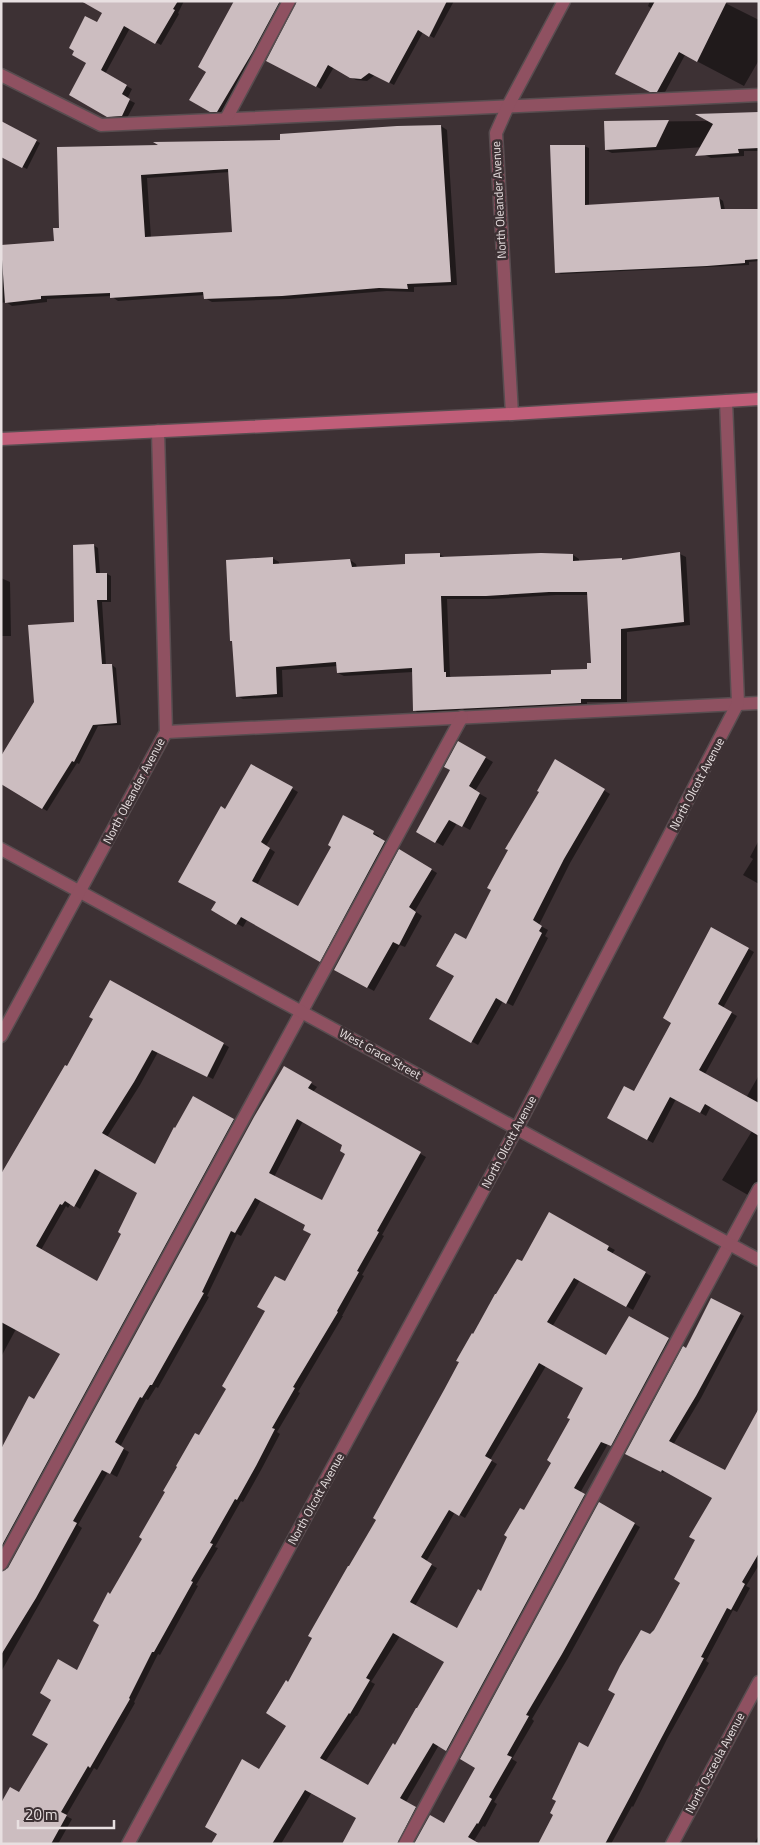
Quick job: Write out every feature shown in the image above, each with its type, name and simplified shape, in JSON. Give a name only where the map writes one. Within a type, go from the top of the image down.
[{"type":"main road","points":[[1,439],[512,414],[759,399]]},
{"type":"street","points":[[226,119],[289,1]]},
{"type":"street","name":"North Oleander Avenue","points":[[512,414],[496,133],[508,106],[564,1]]},
{"type":"street","points":[[1,75],[101,125],[759,95]]},
{"type":"street","name":"North Olcott Avenue","points":[[128,1844],[517,1128],[738,704],[726,401]]},
{"type":"street","name":"North Oleander Avenue","points":[[1,1036],[166,732],[158,430]]},
{"type":"street","points":[[166,732],[759,703]]},
{"type":"street","points":[[1,1564],[462,718]]},
{"type":"street","name":"West Grace Street","points":[[1,849],[759,1260]]},
{"type":"street","points":[[405,1844],[759,1190]]},
{"type":"street","name":"North Osceola Avenue","points":[[672,1844],[759,1682]]},
{"type":"building","points":[[81,1],[178,1],[173,9],[175,10],[155,44],[124,26],[101,70],[127,85],[122,94],[130,99],[122,116],[107,117],[69,95],[86,63],[72,55],[74,51],[69,48],[85,16],[97,22],[102,13]]},
{"type":"building","points":[[234,1],[280,1],[217,112],[210,112],[189,100],[206,72],[198,67]]},
{"type":"building","points":[[297,1],[447,1],[429,37],[418,30],[389,83],[369,73],[361,79],[350,78],[328,65],[316,87],[266,61]]},
{"type":"building","points":[[655,1],[727,1],[697,62],[679,52],[657,92],[650,92],[615,74]]},
{"type":"building","points":[[759,112],[759,148],[738,149],[739,153],[695,156],[713,124],[695,114]]},
{"type":"building","points":[[669,120],[656,147],[605,150],[604,121]]},
{"type":"building","points":[[1,121],[37,140],[22,168],[1,157]]},
{"type":"building","points":[[441,125],[451,282],[407,284],[408,289],[379,288],[282,296],[204,299],[203,292],[110,298],[110,293],[41,296],[41,299],[5,303],[1,245],[54,241],[53,228],[59,228],[57,147],[158,145],[153,142],[280,140],[280,134]],"holes":[[[228,169],[232,232],[145,237],[141,175]]]},
{"type":"building","points":[[550,145],[585,145],[585,205],[719,197],[721,209],[759,209],[759,259],[745,260],[745,263],[707,266],[555,273]]},
{"type":"building","points":[[94,544],[96,573],[107,573],[107,600],[97,600],[102,664],[112,664],[117,723],[93,725],[74,762],[72,761],[42,809],[1,784],[1,756],[34,702],[28,625],[74,622],[73,545]]},
{"type":"building","points":[[680,552],[684,622],[621,629],[621,699],[581,699],[581,703],[413,711],[412,668],[337,673],[336,662],[276,667],[277,694],[236,697],[232,641],[230,641],[226,560],[273,557],[273,564],[350,559],[352,567],[405,564],[405,554],[440,553],[440,557],[541,553],[573,554],[573,561],[622,558],[622,560]],"holes":[[[587,592],[591,663],[587,663],[587,669],[551,670],[551,674],[446,677],[446,672],[444,672],[441,596]]]},
{"type":"building","points":[[458,741],[486,757],[469,786],[480,793],[462,827],[449,820],[435,843],[416,832],[450,770],[444,767]]},
{"type":"building","points":[[555,759],[605,789],[564,859],[533,920],[542,926],[539,931],[542,933],[506,1004],[496,998],[471,1043],[429,1019],[454,976],[436,966],[455,933],[466,939],[491,890],[487,888],[508,850],[505,849],[539,792],[537,791]]},
{"type":"building","points":[[251,764],[293,787],[261,842],[270,848],[252,881],[298,906],[331,847],[328,845],[343,815],[374,831],[373,834],[385,841],[320,962],[241,917],[236,925],[211,910],[216,902],[178,882],[221,806],[225,809]]},
{"type":"building","points":[[399,849],[432,869],[409,907],[416,912],[399,945],[393,942],[367,988],[334,970]]},
{"type":"building","points":[[711,927],[749,948],[718,1004],[732,1012],[699,1070],[759,1103],[759,1136],[705,1104],[700,1113],[670,1097],[647,1140],[607,1118],[624,1086],[634,1091],[671,1023],[663,1018]]},
{"type":"building","points":[[110,980],[224,1043],[207,1077],[152,1050],[102,1133],[155,1164],[193,1096],[234,1119],[1,1547],[1,1449],[29,1396],[34,1399],[60,1354],[1,1322],[1,1174],[65,1065],[67,1066],[93,1019],[89,1017]],"holes":[[[95,1169],[137,1193],[118,1232],[121,1234],[97,1281],[36,1246],[60,1204],[62,1205],[65,1201],[74,1207]]]},
{"type":"building","points":[[284,1066],[312,1082],[308,1088],[421,1152],[377,1231],[379,1232],[357,1271],[359,1272],[338,1312],[293,1387],[295,1388],[272,1428],[275,1429],[256,1466],[210,1543],[213,1544],[191,1581],[193,1582],[154,1652],[152,1652],[130,1699],[90,1768],[88,1766],[61,1812],[67,1815],[51,1844],[1,1844],[1,1803],[10,1787],[19,1792],[48,1744],[32,1735],[51,1700],[40,1693],[58,1659],[77,1670],[99,1625],[93,1621],[108,1592],[110,1594],[142,1539],[139,1537],[165,1492],[163,1491],[195,1433],[199,1435],[226,1389],[222,1386],[265,1311],[257,1307],[275,1276],[285,1281],[311,1234],[303,1230],[305,1225],[255,1198],[235,1233],[231,1231],[202,1292],[204,1293],[152,1385],[150,1385],[142,1398],[140,1397],[115,1442],[124,1448],[110,1474],[102,1470],[73,1521],[77,1523],[36,1598],[1,1655],[1,1572],[8,1568],[254,1117]],"holes":[[[297,1119],[342,1145],[340,1151],[345,1154],[322,1200],[269,1173]]]},
{"type":"building","points":[[549,1212],[609,1246],[607,1250],[646,1272],[626,1307],[574,1278],[547,1322],[606,1355],[629,1316],[669,1338],[611,1446],[601,1442],[574,1488],[585,1494],[446,1751],[433,1743],[400,1798],[416,1807],[397,1844],[342,1844],[356,1818],[305,1790],[272,1844],[211,1844],[217,1834],[205,1827],[242,1759],[259,1769],[286,1726],[266,1713],[286,1680],[288,1682],[312,1638],[308,1636],[376,1520],[373,1518],[459,1362],[456,1361],[517,1259],[522,1261]],"holes":[[[539,1363],[583,1388],[567,1418],[570,1419],[547,1460],[551,1463],[524,1510],[520,1508],[504,1535],[507,1537],[481,1591],[478,1589],[457,1628],[410,1602],[432,1564],[421,1557],[449,1510],[459,1516],[492,1460],[485,1456]],[[393,1633],[444,1662],[395,1745],[393,1743],[368,1785],[320,1758],[350,1714],[370,1680],[366,1678]]]},
{"type":"building","points":[[711,1298],[741,1313],[669,1441],[725,1470],[759,1408],[759,1553],[742,1582],[745,1584],[731,1610],[727,1608],[701,1657],[704,1658],[605,1844],[538,1844],[553,1815],[550,1813],[556,1801],[552,1799],[579,1742],[588,1747],[615,1694],[608,1690],[620,1666],[641,1630],[650,1634],[654,1630],[680,1583],[674,1579],[695,1540],[689,1537],[712,1498],[662,1470],[661,1472],[625,1454],[683,1346],[686,1348]]},
{"type":"building","points":[[599,1502],[635,1523],[526,1715],[529,1716],[507,1755],[512,1757],[489,1797],[492,1799],[478,1824],[468,1837],[480,1844],[414,1844],[430,1815],[444,1823],[475,1768],[460,1759]]}]
